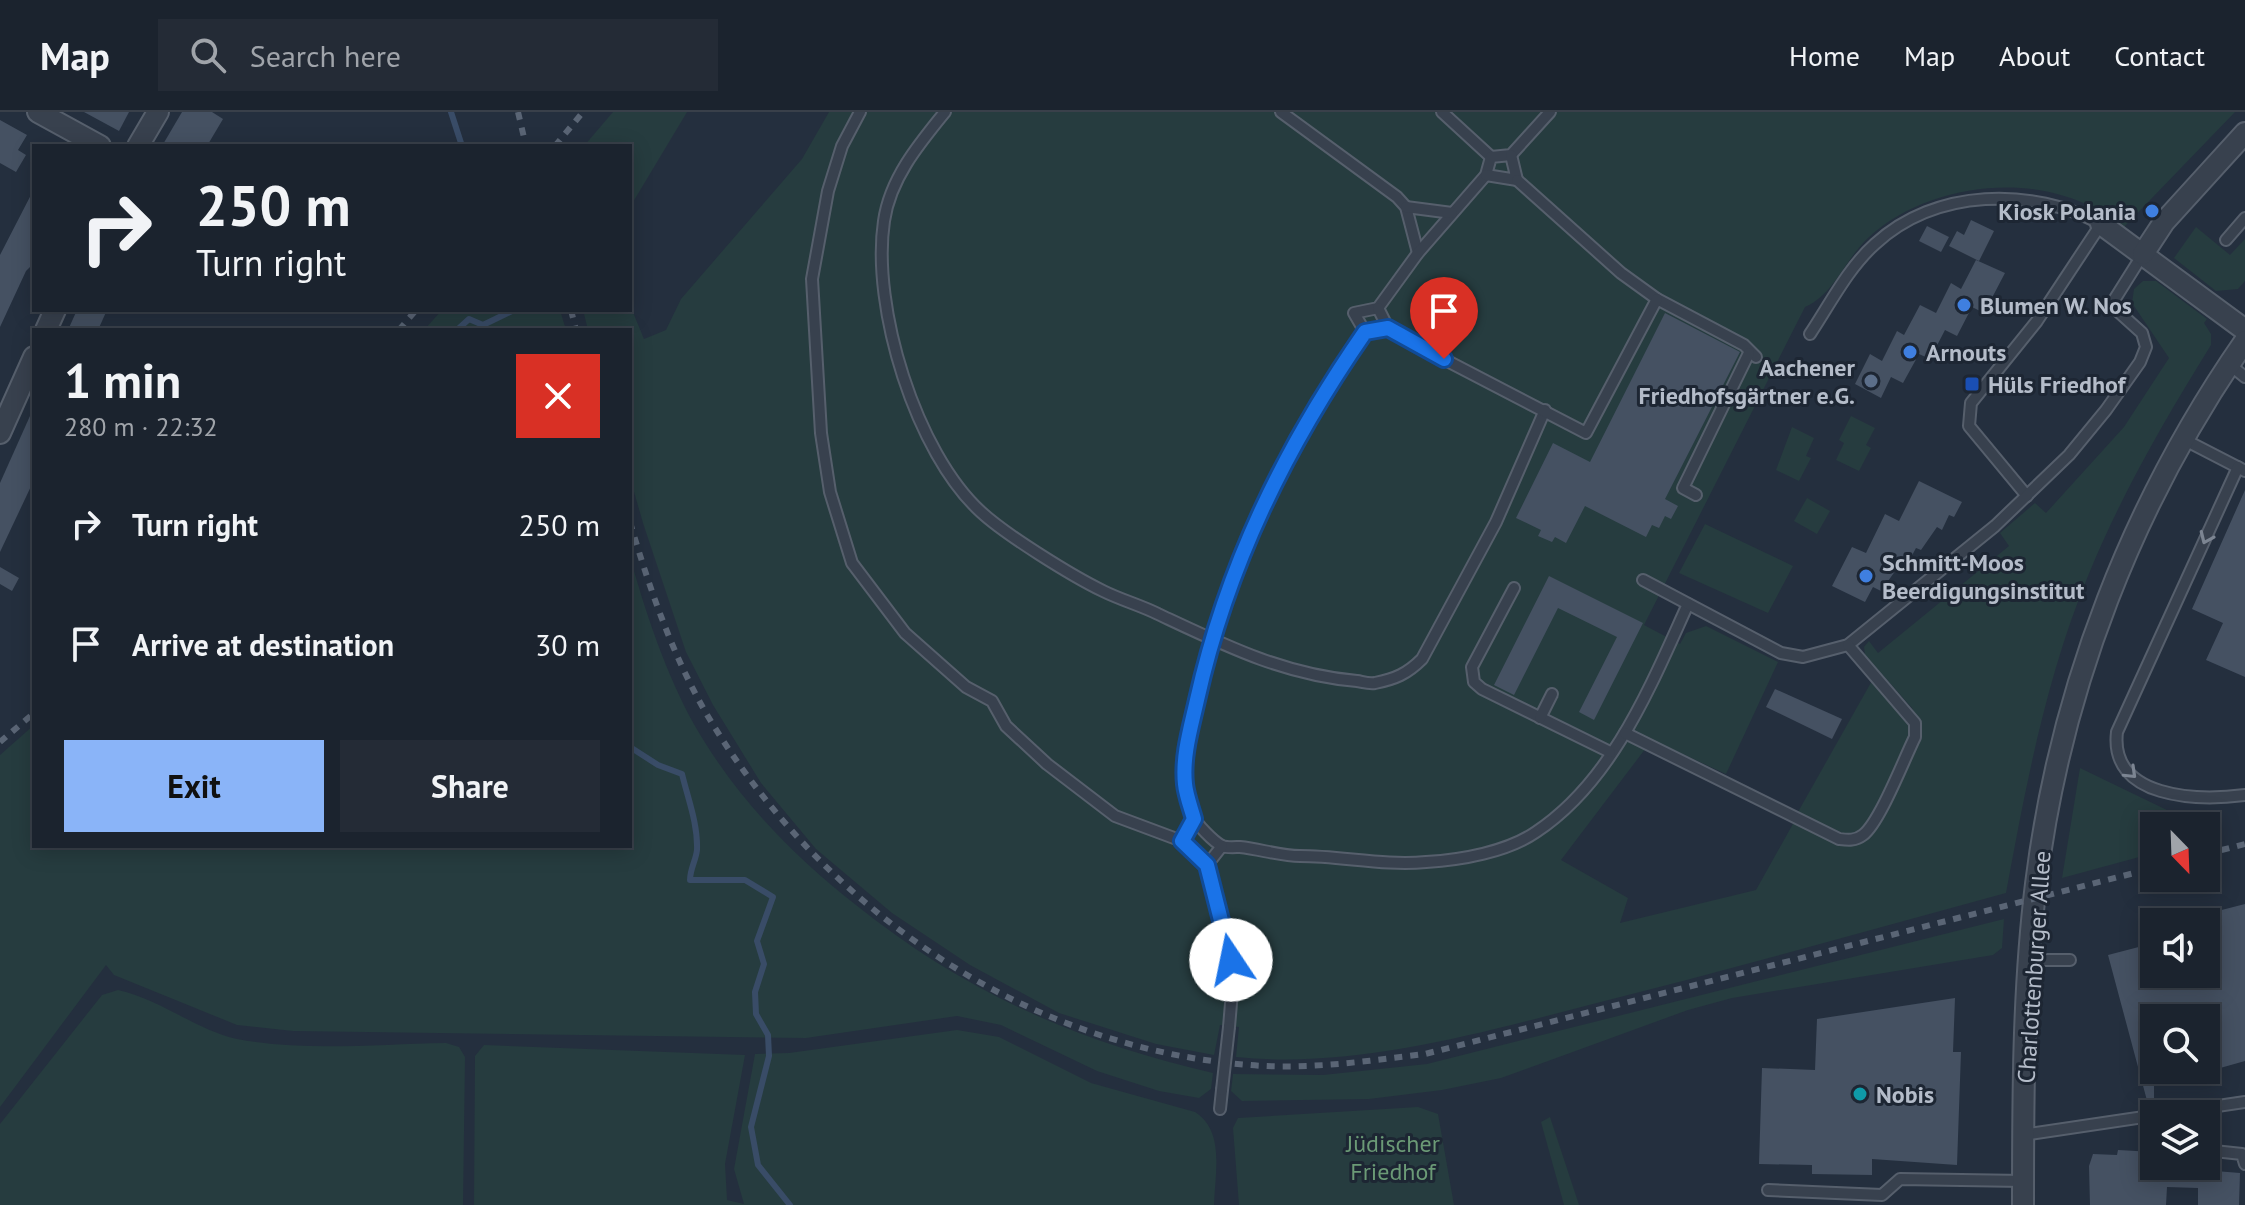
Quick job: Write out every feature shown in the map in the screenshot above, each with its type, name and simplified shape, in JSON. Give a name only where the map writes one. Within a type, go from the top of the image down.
[{"type":"street","points":[[38,112],[96,144]]},
{"type":"street","points":[[139,144],[158,112]]},
{"type":"street","points":[[2143,254],[2164,222],[2245,133]]},
{"type":"street","points":[[2101,224],[2245,330]]},
{"type":"street","name":"Charlottenburger Allee","points":[[2023,1205],[2029,960],[2038,865],[2057,761],[2084,662],[2111,588],[2183,439],[2237,370],[2245,341]]},
{"type":"street","points":[[0,433],[32,361]]},
{"type":"lane","points":[[860,112],[842,146],[828,191],[812,279],[821,433],[830,492],[852,563],[905,633],[966,687],[992,701],[1006,726],[1047,764],[1115,816],[1182,841],[1207,865],[1228,940],[1233,980],[1220,1109]]},
{"type":"lane","points":[[945,112],[900,172],[884,220],[881,269],[898,366],[920,418],[950,473],[980,511],[1099,589],[1272,665],[1324,679],[1372,684],[1408,673],[1422,659],[1496,522],[1545,410]]},
{"type":"lane","points":[[1281,112],[1378,182],[1406,207],[1418,253]]},
{"type":"lane","points":[[1442,112],[1491,157],[1511,155],[1550,112]]},
{"type":"lane","points":[[1511,155],[1517,180]]},
{"type":"lane","points":[[1365,332],[1354,313],[1378,308],[1418,253],[1486,175],[1491,157]]},
{"type":"lane","points":[[1486,175],[1517,180],[1621,273],[1657,299],[1744,345],[1752,355],[1683,488],[1696,495]]},
{"type":"lane","points":[[1810,334],[1844,282],[1875,244],[1901,225],[1925,214],[1964,201],[2022,198],[2061,205],[2101,224],[2030,331],[1971,403],[1967,416],[1973,433],[2027,496]]},
{"type":"lane","points":[[1406,207],[1452,213]]},
{"type":"lane","points":[[2226,240],[2245,218]]},
{"type":"lane","points":[[1643,580],[1781,653],[1803,657],[1848,645],[2027,496],[2106,410],[2140,362],[2146,347],[2142,333],[2111,305],[2143,254]]},
{"type":"lane","points":[[1378,308],[1388,328],[1586,433],[1657,299]]},
{"type":"lane","points":[[1388,328],[1365,332],[1327,387],[1254,519],[1210,640],[1187,742],[1185,784],[1194,819],[1222,846],[1292,856],[1428,862],[1497,850],[1534,834],[1582,793],[1625,733],[1688,604]]},
{"type":"lane","points":[[2183,439],[2242,469],[2117,732],[2115,751],[2125,771],[2138,781],[2186,798],[2245,795]]},
{"type":"lane","points":[[1514,588],[1470,675],[1482,689],[1610,752]]},
{"type":"lane","points":[[1625,733],[1839,839],[1851,841],[1863,836],[1873,823],[1915,737],[1915,723],[1848,645]]},
{"type":"lane","points":[[1540,718],[1552,694]]},
{"type":"lane","points":[[1182,841],[1194,819]]},
{"type":"lane","points":[[1207,865],[1222,846]]},
{"type":"lane","points":[[2029,960],[2070,960]]},
{"type":"lane","points":[[2023,1135],[2245,1102]]},
{"type":"lane","points":[[2220,1152],[2242,1154],[2245,1164]]},
{"type":"lane","points":[[1768,1190],[1868,1200],[1882,1195],[1900,1179],[2023,1181]]},
{"type":"green space","points":[[613,112],[687,112],[632,204],[632,144],[586,144]]},
{"type":"green space","points":[[829,112],[2235,112],[2124,227],[2080,202],[2040,190],[1988,188],[1961,192],[1911,209],[1889,221],[1860,246],[1824,294],[1805,307],[1644,625],[1680,644],[1686,633],[1706,626],[1778,662],[1726,774],[1652,740],[1561,860],[1628,898],[1620,923],[1756,890],[1794,822],[1837,843],[1857,842],[1866,836],[1876,826],[1920,724],[1912,708],[1865,655],[1864,647],[1869,641],[1878,653],[2009,546],[2000,533],[2035,503],[2046,513],[2124,427],[2169,358],[2132,303],[2134,289],[2143,281],[2156,281],[2207,319],[2204,323],[2211,334],[2211,345],[2129,487],[2073,614],[2039,732],[2006,893],[1503,1027],[1415,1046],[1325,1058],[1236,1057],[1239,1027],[1220,1025],[1214,1055],[1156,1044],[1059,1013],[970,965],[892,913],[816,849],[761,783],[713,705],[686,652],[632,485],[632,328],[588,328],[584,312],[632,310],[644,339],[666,330],[681,299],[802,159]]},
{"type":"green space","points":[[2196,227],[2230,255],[2245,239],[2245,281],[2238,289],[2216,291],[2174,258]]},
{"type":"green space","points":[[440,312],[561,312],[565,328],[426,328]]},
{"type":"green space","points":[[1851,416],[1875,428],[1866,445],[1871,448],[1859,471],[1836,460],[1844,443],[1839,440]]},
{"type":"green space","points":[[1792,427],[1814,438],[1806,456],[1811,458],[1799,481],[1776,470]]},
{"type":"green space","points":[[1807,498],[1830,511],[1817,534],[1794,521]]},
{"type":"green space","points":[[1705,524],[1793,566],[1768,613],[1679,573]]},
{"type":"green space","points":[[632,564],[658,643],[695,726],[747,801],[810,866],[897,936],[981,988],[1024,1010],[1115,1046],[1213,1073],[1211,1089],[1199,1098],[1159,1091],[1097,1071],[1001,1025],[957,1016],[806,1038],[293,1031],[237,1025],[114,975],[106,965],[0,1107],[0,755],[32,727],[32,848],[632,848]]},
{"type":"green space","points":[[1873,679],[1911,726],[1910,738],[1869,820],[1860,832],[1849,836],[1798,812]]},
{"type":"green space","points":[[2080,768],[2171,812],[2140,812],[2140,857],[2062,878]]},
{"type":"green space","points":[[2004,919],[2002,948],[1993,955],[1732,998],[1688,1010],[1501,1078],[1442,1090],[1369,1099],[1242,1101],[1231,1091],[1233,1074],[1323,1075],[1427,1064]]},
{"type":"green space","points":[[118,990],[149,1000],[207,1029],[237,1039],[315,1046],[446,1043],[459,1047],[465,1057],[463,1205],[0,1205],[0,1124],[102,995]]},
{"type":"green space","points":[[957,1030],[999,1037],[1091,1083],[1195,1112],[1211,1130],[1214,1141],[1214,1205],[474,1205],[475,1056],[484,1045],[745,1055],[725,1164],[727,1200],[744,1204],[734,1169],[755,1054],[789,1053]]},
{"type":"green space","name":"Jüdischer Friedhof","points":[[1418,1107],[1438,1114],[1454,1205],[1239,1205],[1233,1128],[1238,1118]]},
{"type":"green space","points":[[1550,1117],[1579,1205],[1564,1205],[1541,1122]]},
{"type":"building","points":[[84,112],[129,112],[119,131]]},
{"type":"building","points":[[182,112],[212,112],[223,119],[208,144],[163,144]]},
{"type":"building","points":[[0,120],[27,135],[18,150],[26,155],[16,172],[0,163]]},
{"type":"building","points":[[32,193],[32,265],[26,271],[0,327],[0,255]]},
{"type":"building","points":[[1971,220],[1994,231],[1979,261],[1949,246],[1957,231],[1964,235]]},
{"type":"building","points":[[1927,226],[1949,237],[1941,252],[1919,241]]},
{"type":"building","points":[[1976,260],[2005,273],[1984,313],[1972,307],[1957,336],[1945,330],[1930,359],[1919,354],[1903,383],[1891,377],[1881,398],[1855,384],[1870,354],[1882,361],[1897,331],[1904,335],[1920,305],[1936,313],[1951,283],[1961,289]]},
{"type":"building","points":[[76,312],[106,312],[99,328],[69,328]]},
{"type":"building","points":[[1665,313],[1740,352],[1665,499],[1678,506],[1671,519],[1665,516],[1659,528],[1652,525],[1646,537],[1585,506],[1566,543],[1555,537],[1552,542],[1538,536],[1541,530],[1516,518],[1553,443],[1590,462]]},
{"type":"building","points":[[32,411],[32,484],[0,552],[0,483]]},
{"type":"building","points":[[1919,481],[1962,502],[1954,517],[1949,515],[1942,530],[1937,527],[1921,550],[1916,548],[1908,563],[1903,560],[1881,591],[1873,587],[1865,602],[1832,586],[1852,547],[1866,553],[1885,514],[1899,521]]},
{"type":"building","points":[[2245,490],[2245,677],[2206,660],[2223,623],[2192,609]]},
{"type":"building","points":[[0,567],[19,578],[12,591],[0,584]]},
{"type":"building","points":[[1549,576],[1643,623],[1594,720],[1579,712],[1617,637],[1558,608],[1514,695],[1494,685]]},
{"type":"building","points":[[1775,689],[1842,719],[1832,739],[1766,707]]},
{"type":"building","points":[[2245,904],[2245,1061],[2220,1068],[2220,1004],[2140,1004],[2140,1074],[2108,955],[2140,947],[2140,988],[2220,988],[2220,910]]},
{"type":"building","name":"Nobis","points":[[1955,998],[1953,1052],[1961,1052],[1957,1165],[1872,1159],[1872,1175],[1812,1174],[1812,1165],[1759,1164],[1762,1068],[1815,1070],[1817,1019]]},
{"type":"building","points":[[2143,1084],[2162,1084],[2154,1086],[2154,1100],[2147,1100]]},
{"type":"building","points":[[2118,1150],[2140,1151],[2140,1180],[2220,1180],[2220,1171],[2240,1173],[2239,1205],[2198,1205],[2198,1188],[2167,1187],[2166,1205],[2090,1205],[2089,1166],[2093,1154],[2117,1155]]},
{"type":"waterway","points":[[451,112],[461,144]]},
{"type":"waterway","points":[[459,328],[469,319],[483,325],[510,312]]},
{"type":"waterway","points":[[632,748],[658,765],[682,774],[697,840],[690,880],[745,880],[773,897],[757,941],[764,964],[755,992],[756,1014],[768,1035],[769,1056],[751,1127],[758,1165],[790,1205]]},
{"type":"railway","points":[[518,112],[526,144]]},
{"type":"railway","points":[[557,144],[583,112]]},
{"type":"railway","points":[[401,328],[414,312]]},
{"type":"railway","points":[[572,312],[576,328]]},
{"type":"railway","points":[[632,529],[662,620],[706,713],[753,783],[807,847],[868,905],[936,955],[1008,997],[1085,1030],[1166,1053],[1250,1065],[1294,1066],[1425,1054],[2140,872]]},
{"type":"railway","points":[[0,742],[32,715]]},
{"type":"railway","points":[[2220,850],[2245,844]]},
{"type":"place","name":"Kiosk Polania","points":[[2152,211]]},
{"type":"place","name":"Blumen W. Nos","points":[[1964,305]]},
{"type":"place","name":"Arnouts","points":[[1910,352]]},
{"type":"place","name":"Aachener Friedhofsgärtner e.G.","points":[[1871,381]]},
{"type":"place","name":"Hüls Friedhof","points":[[1972,384]]},
{"type":"place","name":"Schmitt-Moos Beerdigungsinstitut","points":[[1866,576]]},
{"type":"place","name":"Nobis","points":[[1860,1094]]},
{"type":"route","points":[[1231,960],[1207,865],[1182,841],[1194,819],[1185,784],[1187,742],[1210,640],[1254,519],[1327,387],[1365,332],[1388,328],[1444,359]]}]
